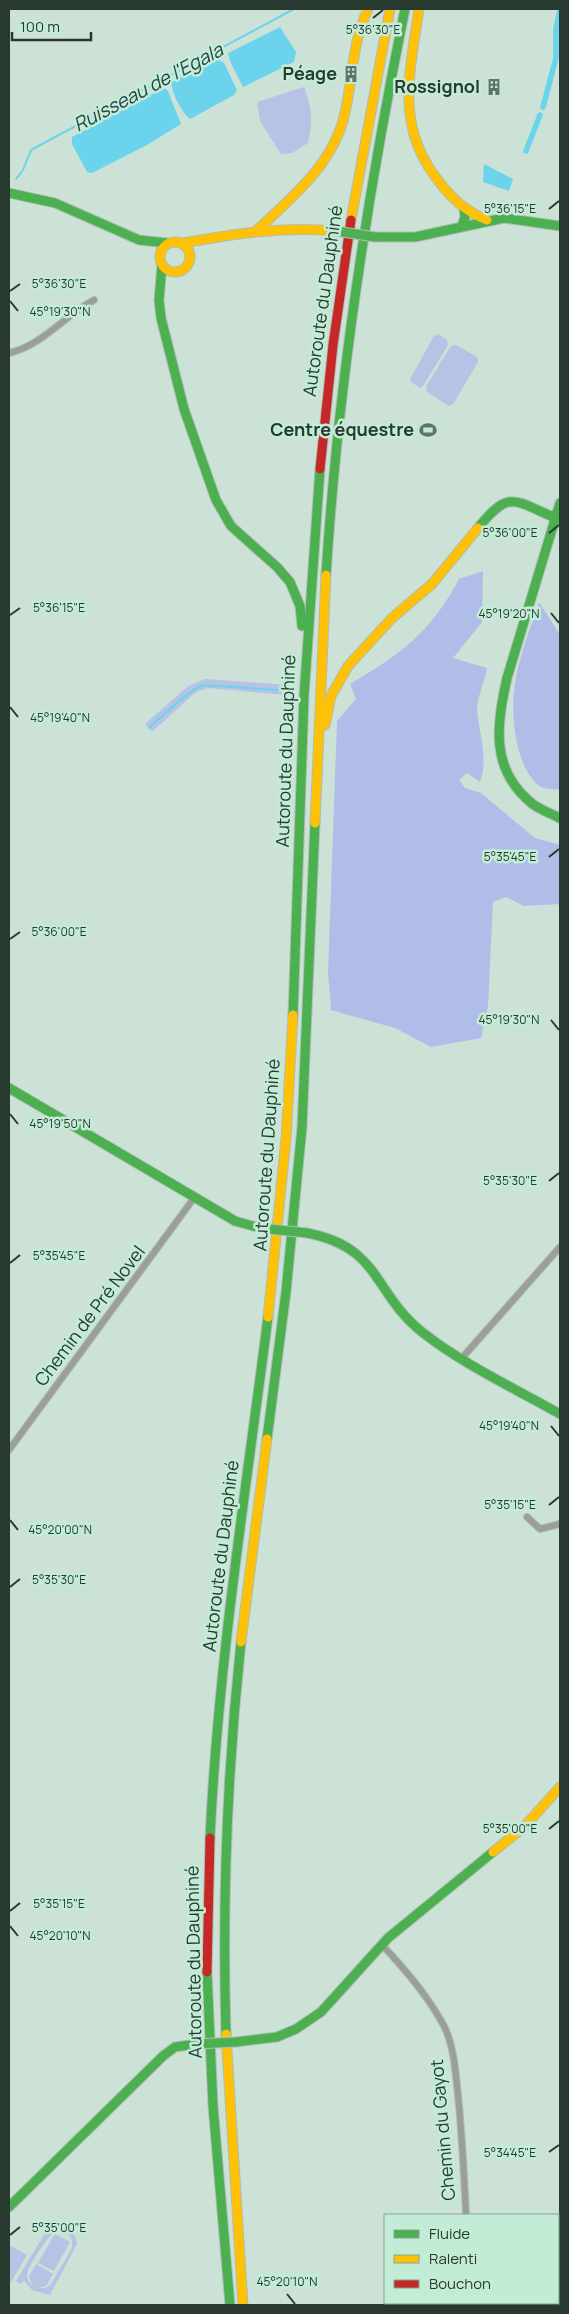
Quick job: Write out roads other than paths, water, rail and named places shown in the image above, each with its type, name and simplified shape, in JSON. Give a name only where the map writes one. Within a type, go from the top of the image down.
[{"type":"main road","points":[[257,230],[316,171],[330,152],[344,118],[354,41],[368,9]]},
{"type":"main road","name":"Autoroute du Dauphiné","points":[[230,2305],[209,2035],[207,1901],[210,1830],[225,1649],[268,1328],[285,1150],[291,1061],[305,682],[313,545],[328,383],[354,201],[390,9]]},
{"type":"main road","name":"Autoroute du Dauphiné","points":[[243,2305],[228,2110],[223,2000],[223,1900],[227,1802],[241,1646],[284,1324],[297,1192],[306,1064],[324,612],[340,413],[372,180],[405,9]]},
{"type":"main road","points":[[419,9],[407,91],[411,131],[418,153],[430,172],[464,209],[487,220]]},
{"type":"main road","points":[[9,194],[55,203],[136,239],[156,244],[167,244],[175,241],[183,243],[257,230],[306,228],[400,239],[420,237],[487,220],[506,218],[533,220],[558,227]]},
{"type":"main road","points":[[462,226],[465,217],[464,209]]},
{"type":"main road","points":[[136,239],[170,271],[180,272],[188,266],[191,257],[210,238]]},
{"type":"main road","points":[[183,243],[190,251],[191,257]]},
{"type":"main road","points":[[167,244],[161,250],[159,300],[161,318],[194,438],[222,514],[237,532],[282,572],[296,593],[301,614],[305,682]]},
{"type":"main road","points":[[315,808],[326,714],[335,687],[348,666],[392,618],[438,578],[486,517],[497,507],[512,501],[524,501],[545,514],[551,516],[558,514]]},
{"type":"main road","points":[[560,503],[501,697],[497,737],[504,767],[514,785],[533,804],[560,818]]},
{"type":"main road","points":[[9,1088],[235,1221],[260,1228],[307,1233],[333,1239],[352,1250],[374,1274],[394,1305],[421,1331],[462,1358],[560,1414]]},
{"type":"main road","points":[[9,2207],[163,2056],[175,2047],[277,2037],[309,2020],[329,2005],[382,1944],[524,1827],[560,1787]]},
{"type":"street","points":[[9,353],[38,342],[72,314],[94,300]]},
{"type":"street","name":"Chemin de Pré Novel","points":[[9,1450],[194,1198]]},
{"type":"street","points":[[462,1358],[560,1247]]},
{"type":"street","points":[[527,1517],[540,1528],[560,1524]]},
{"type":"street","name":"Chemin du Gayot","points":[[382,1944],[406,1970],[444,2027],[448,2038],[454,2061],[461,2123],[466,2214]]},
{"type":"waterway","name":"Ruisseau de l'Egala","points":[[16,179],[23,170],[31,150],[294,9]]},
{"type":"waterway","points":[[543,107],[556,58],[556,29],[560,10]]},
{"type":"waterway","points":[[526,151],[540,115]]},
{"type":"waterway","points":[[149,728],[182,699],[202,685],[292,691]]},
{"type":"place","name":"Péage","points":[[351,74]]},
{"type":"place","name":"Rossignol","points":[[494,87]]},
{"type":"place","name":"Centre équestre","points":[[428,430]]}]
